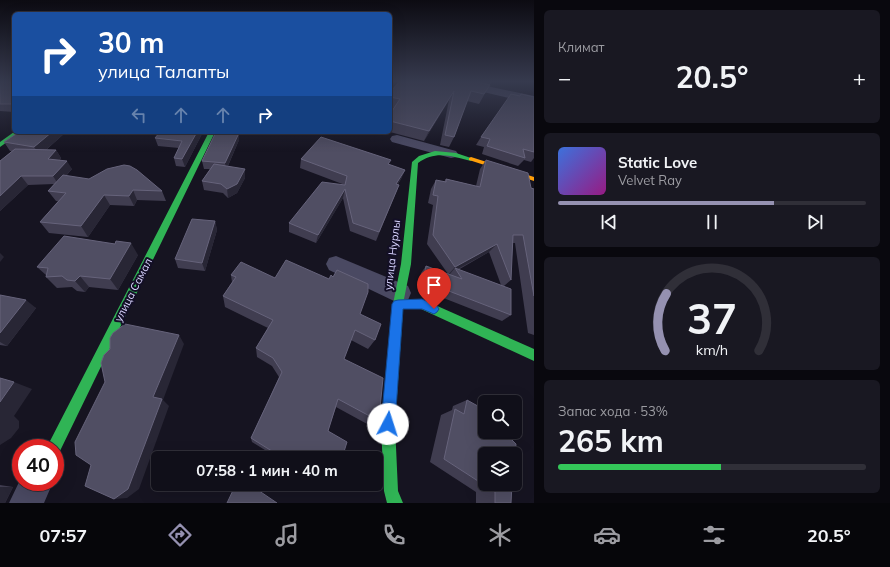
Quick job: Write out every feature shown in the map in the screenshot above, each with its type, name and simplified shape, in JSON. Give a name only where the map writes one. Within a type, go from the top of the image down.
[{"type":"street","points":[[0,145],[15,134]]},
{"type":"street","name":"улица Самал","points":[[58,439],[211,134]]},
{"type":"street","points":[[397,139],[451,154]]},
{"type":"street","name":"улица Нурлы","points":[[395,503],[391,490],[388,424],[399,298],[406,264],[415,162],[420,157],[431,153],[451,154],[534,179]]},
{"type":"street","points":[[336,264],[399,298],[422,304],[534,356]]},
{"type":"street","points":[[26,503],[32,491]]},
{"type":"building","points":[[396,104],[446,104],[429,131],[392,122],[392,111]]},
{"type":"building","points":[[451,104],[466,104],[454,137],[445,135]]},
{"type":"building","points":[[504,104],[534,104],[534,152],[523,149],[525,158],[487,146],[490,139],[481,137]]},
{"type":"building","points":[[16,134],[50,134],[34,147],[4,142]]},
{"type":"building","points":[[158,134],[196,134],[182,159],[174,158],[182,141],[155,138]]},
{"type":"building","points":[[215,134],[239,134],[225,163],[202,161]]},
{"type":"building","points":[[321,137],[391,160],[388,164],[405,170],[396,184],[399,185],[379,232],[353,223],[345,189],[318,235],[289,223],[322,182],[345,185],[347,176],[301,159]]},
{"type":"building","points":[[15,149],[56,150],[48,159],[67,161],[53,176],[21,176],[0,196],[0,161]]},
{"type":"building","points":[[486,160],[528,173],[531,188],[534,189],[534,296],[523,235],[513,235],[511,280],[497,244],[455,267],[433,235],[438,196],[433,195],[436,180],[446,182],[446,179],[480,187]]},
{"type":"building","points":[[214,164],[245,169],[237,184],[227,189],[221,184],[202,181]]},
{"type":"building","points":[[124,165],[130,166],[137,170],[162,191],[133,190],[129,196],[104,195],[81,226],[40,222],[66,193],[48,191],[63,175],[89,179],[107,169]]},
{"type":"building","points":[[192,219],[215,221],[202,263],[175,259]]},
{"type":"building","points":[[64,236],[115,244],[116,241],[131,243],[110,279],[80,276],[75,281],[67,280],[62,276],[46,277],[48,268],[37,267]]},
{"type":"building","points":[[286,260],[329,279],[331,275],[333,277],[337,270],[368,284],[368,292],[360,314],[381,324],[375,340],[355,330],[344,359],[383,378],[380,408],[377,420],[338,399],[328,431],[347,442],[344,451],[272,451],[251,438],[282,372],[273,358],[256,348],[273,320],[223,296],[236,277],[231,275],[241,262],[275,278]]},
{"type":"building","points":[[426,266],[462,279],[455,268],[511,289],[511,315],[423,281]]},
{"type":"building","points":[[0,295],[26,300],[0,333]]},
{"type":"building","points":[[125,324],[179,335],[153,397],[162,399],[128,489],[114,499],[85,486],[91,465],[76,455],[75,442],[105,382],[101,363],[104,355],[110,349],[110,338],[113,333]]},
{"type":"building","points":[[0,378],[14,382],[0,402]]},
{"type":"building","points":[[467,400],[478,406],[478,439],[511,439],[516,444],[516,447],[478,447],[478,481],[444,459],[455,409],[464,414]]},
{"type":"building","points":[[233,491],[259,491],[277,503],[227,503]]},
{"type":"building","points":[[493,491],[512,491],[511,503],[495,503],[495,492]]},
{"type":"traffic: fast","points":[[0,145],[15,134]]},
{"type":"traffic: fast","points":[[58,439],[211,134]]},
{"type":"traffic: fast","points":[[395,503],[391,491],[388,425],[398,304],[406,264],[415,162],[421,157],[435,153],[449,153],[471,159]]},
{"type":"traffic: fast","points":[[398,304],[422,304],[534,355]]},
{"type":"traffic: slow","points":[[471,159],[534,179]]},
{"type":"route","points":[[388,424],[398,304],[422,304],[434,309]]}]
